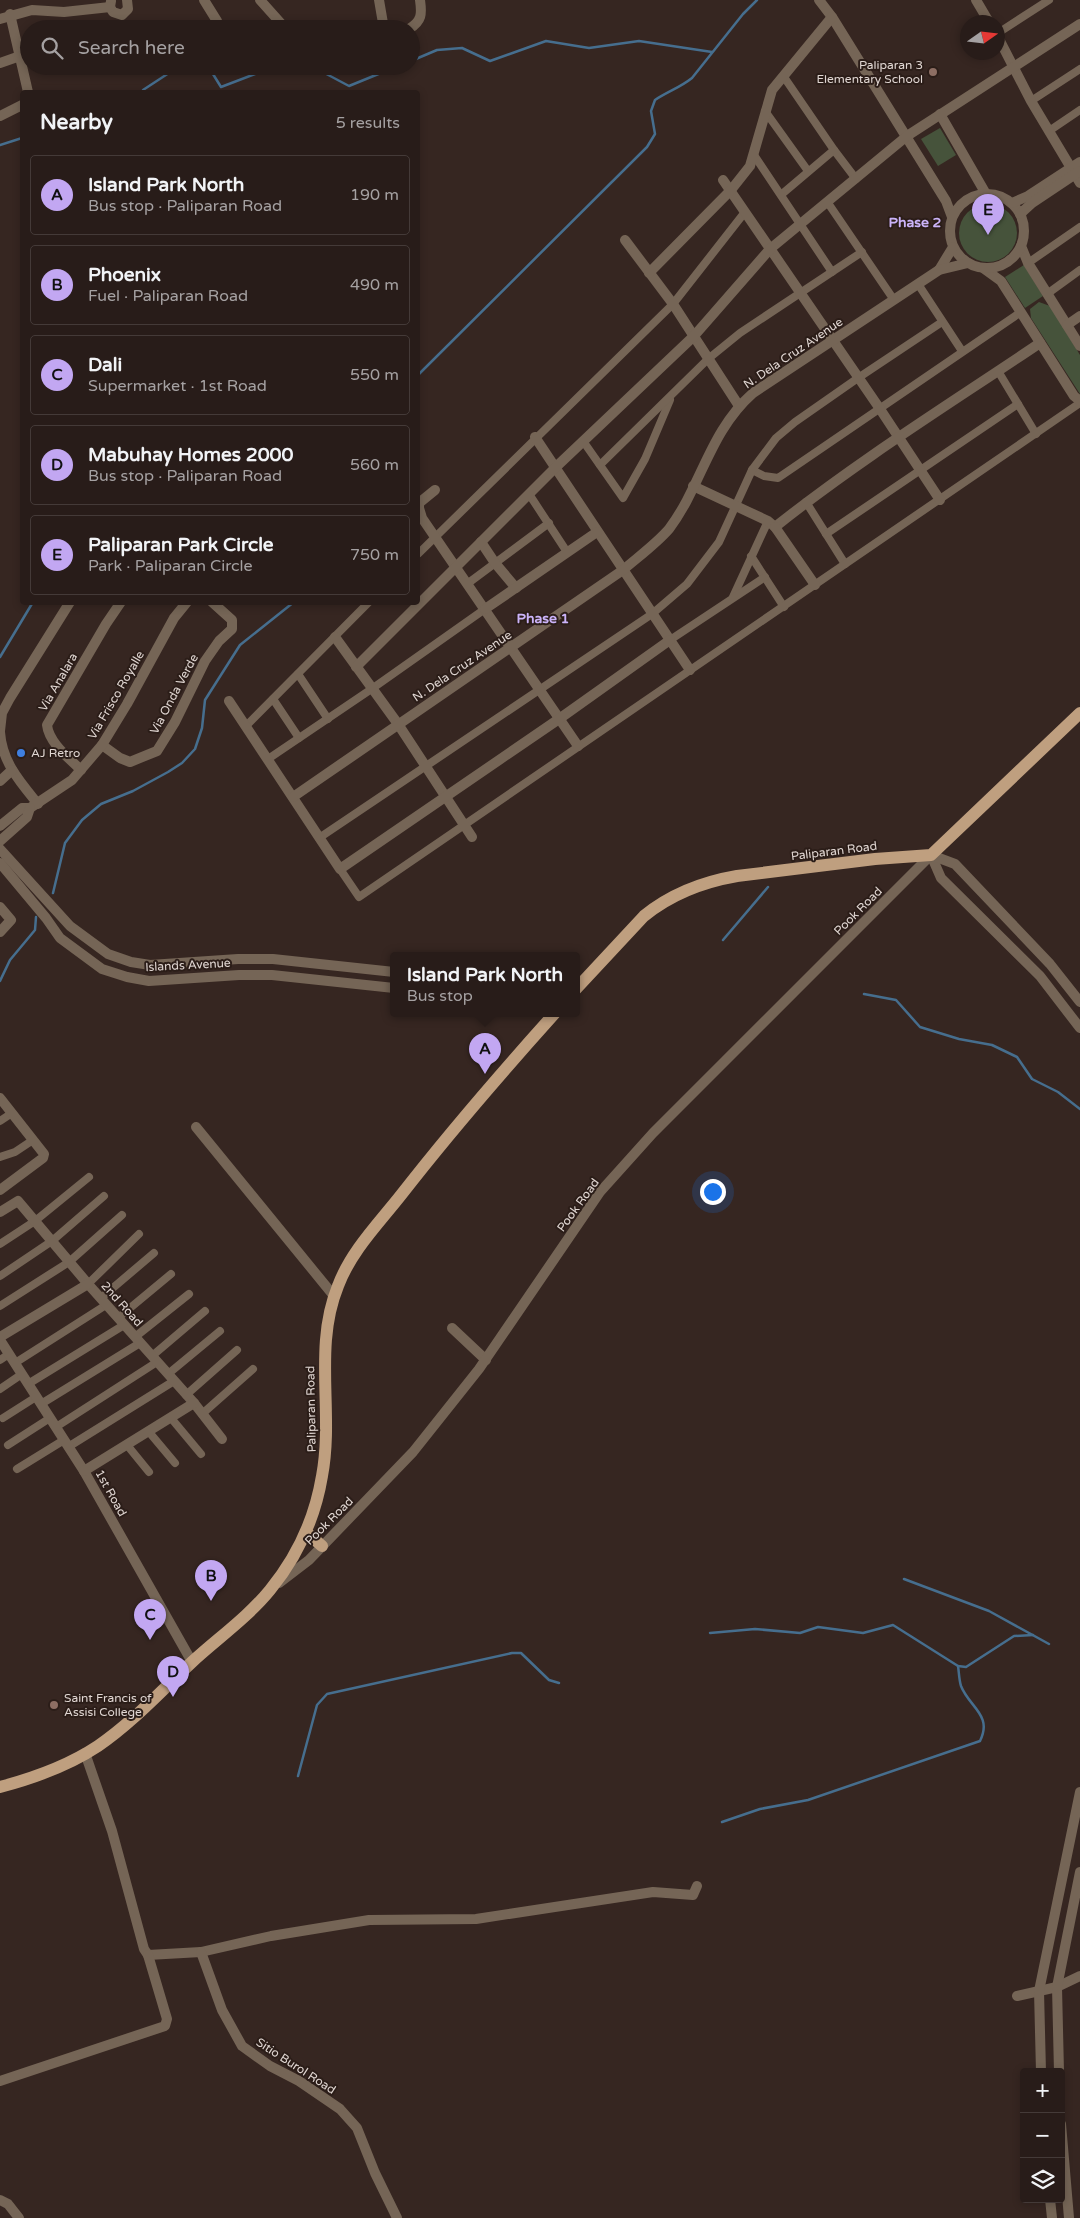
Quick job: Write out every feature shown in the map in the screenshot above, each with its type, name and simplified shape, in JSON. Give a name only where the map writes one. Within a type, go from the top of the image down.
[{"type":"main road","points":[[931,855],[1080,713]]},
{"type":"main road","name":"Paliparan Road","points":[[580,984],[644,916],[686,890],[720,879],[737,876],[875,859],[931,855]]},
{"type":"main road","name":"Paliparan Road","points":[[0,1787],[60,1766],[85,1754],[129,1722],[270,1590],[306,1532],[318,1494],[325,1458],[324,1352],[327,1326],[334,1296],[346,1269],[360,1247],[494,1081],[551,1017]]},
{"type":"main road","points":[[306,1532],[322,1546]]},
{"type":"street","points":[[204,0],[216,20]]},
{"type":"street","points":[[260,0],[278,20]]},
{"type":"street","points":[[379,0],[382,20]]},
{"type":"street","points":[[420,0],[422,16],[420,20]]},
{"type":"street","points":[[819,0],[832,16],[907,136],[946,201],[952,217]]},
{"type":"street","points":[[1005,30],[1049,0]]},
{"type":"street","points":[[0,19],[10,14],[32,10],[64,12],[111,2],[113,12],[122,14],[128,9],[130,1]]},
{"type":"street","points":[[979,1],[986,15]]},
{"type":"street","points":[[0,63],[20,56],[10,14]]},
{"type":"street","points":[[649,273],[730,190],[750,166],[772,90],[832,16]]},
{"type":"street","points":[[420,602],[556,466],[694,336],[770,249],[907,136],[1080,24]]},
{"type":"street","points":[[1005,49],[1031,101],[1077,172]]},
{"type":"street","points":[[1031,101],[1080,69]]},
{"type":"street","points":[[24,75],[28,90]]},
{"type":"street","points":[[784,76],[856,179]]},
{"type":"street","points":[[0,116],[20,106]]},
{"type":"street","points":[[1049,131],[1080,110]]},
{"type":"street","points":[[765,111],[808,171]]},
{"type":"street","points":[[940,114],[986,194]]},
{"type":"street","points":[[782,194],[834,150]]},
{"type":"street","points":[[754,155],[782,194],[832,272]]},
{"type":"street","points":[[1012,203],[1077,172]]},
{"type":"street","points":[[1020,214],[1032,203],[1077,172]]},
{"type":"street","points":[[723,180],[940,500]]},
{"type":"street","points":[[230,700],[359,897],[940,500],[1080,402],[1074,396],[1001,281],[983,268],[968,263],[954,247],[950,227],[952,217],[962,203],[978,195],[996,195],[1012,203],[1020,214],[1024,230],[1021,246],[1012,259],[1006,264],[983,268]]},
{"type":"street","points":[[828,203],[894,300]]},
{"type":"street","points":[[420,552],[535,437],[673,304],[746,212]]},
{"type":"street","points":[[1028,263],[1080,227]]},
{"type":"street","points":[[625,240],[673,304],[739,406]]},
{"type":"street","points":[[1021,246],[1028,263],[1080,346]]},
{"type":"street","name":"N. Dela Cruz Avenue","points":[[939,270],[954,247]]},
{"type":"street","points":[[600,465],[708,360],[740,333],[862,252]]},
{"type":"street","name":"N. Dela Cruz Avenue","points":[[293,797],[623,570],[668,529],[693,486],[712,447],[739,406],[754,393],[939,270],[968,263]]},
{"type":"street","points":[[1047,294],[1080,270]]},
{"type":"street","points":[[918,284],[962,351]]},
{"type":"street","points":[[752,470],[778,478],[1021,312]]},
{"type":"street","points":[[1067,325],[1080,316]]},
{"type":"street","points":[[319,838],[426,768],[539,689],[652,614],[686,584],[719,542],[752,470],[776,438],[795,422],[942,322]]},
{"type":"street","points":[[733,597],[751,556],[771,524],[1040,343]]},
{"type":"street","points":[[998,371],[1036,434]]},
{"type":"street","points":[[583,441],[623,498],[645,459],[672,396]]},
{"type":"street","points":[[826,534],[1018,404]]},
{"type":"street","points":[[535,437],[690,670]]},
{"type":"street","points":[[693,486],[771,524],[815,585]]},
{"type":"street","points":[[420,504],[422,500],[435,490]]},
{"type":"street","points":[[529,494],[567,552]]},
{"type":"street","points":[[806,502],[845,564]]},
{"type":"street","points":[[420,510],[422,518],[578,746]]},
{"type":"street","points":[[467,584],[549,523]]},
{"type":"street","points":[[268,759],[597,532]]},
{"type":"street","points":[[481,542],[495,563],[516,588]]},
{"type":"street","points":[[751,556],[784,607]]},
{"type":"street","points":[[340,869],[447,797],[670,640],[765,577]]},
{"type":"street","points":[[34,806],[4,755],[0,732],[1,712],[68,605]]},
{"type":"street","name":"Via Analara","points":[[81,770],[56,744],[48,733],[47,725],[119,605]]},
{"type":"street","name":"Via Frisco Royalle","points":[[0,826],[22,808],[34,806],[72,780],[102,746],[174,618],[185,605]]},
{"type":"street","name":"Via Onda Verde","points":[[102,746],[130,762],[157,751],[175,722],[205,661],[219,641],[232,629],[232,620],[215,605]]},
{"type":"street","points":[[246,726],[366,605]]},
{"type":"street","points":[[356,667],[417,605]]},
{"type":"street","points":[[335,637],[398,724],[472,837]]},
{"type":"street","points":[[298,674],[328,719]]},
{"type":"street","points":[[274,699],[299,738]]},
{"type":"street","points":[[0,781],[12,770]]},
{"type":"street","name":"Via Frisco Royalle","points":[[0,841],[28,817],[34,806]]},
{"type":"street","name":"Islands Avenue","points":[[0,849],[70,926],[108,954],[131,962],[150,965],[238,959],[273,959],[390,972]]},
{"type":"street","points":[[931,855],[955,864],[1050,964],[1080,1002]]},
{"type":"street","points":[[931,855],[940,878],[1040,976],[1080,1028]]},
{"type":"street","name":"Pook Road","points":[[270,1590],[322,1546],[400,1468],[486,1360],[600,1192],[653,1133],[931,855]]},
{"type":"street","name":"Islands Avenue","points":[[0,864],[46,918],[60,938],[102,969],[110,972],[149,981],[239,974],[272,975],[390,988]]},
{"type":"street","points":[[0,907],[11,920],[0,932]]},
{"type":"street","points":[[1040,976],[1050,964]]},
{"type":"street","points":[[0,1098],[44,1152],[43,1158],[0,1190]]},
{"type":"street","points":[[0,1122],[12,1113]]},
{"type":"street","points":[[196,1126],[334,1296]]},
{"type":"street","points":[[0,1156],[15,1152],[33,1140]]},
{"type":"street","points":[[0,1244],[35,1221],[89,1177]]},
{"type":"street","points":[[0,1276],[52,1241],[104,1196]]},
{"type":"street","name":"2nd Road","points":[[0,1212],[18,1201],[88,1284],[194,1403],[222,1439]]},
{"type":"street","points":[[0,1306],[69,1262],[122,1216]]},
{"type":"street","points":[[0,1339],[88,1284],[138,1234]]},
{"type":"street","points":[[15,1364],[104,1302],[154,1254]]},
{"type":"street","points":[[28,1384],[121,1321],[172,1274]]},
{"type":"street","points":[[3,1418],[39,1400],[138,1340],[189,1294]]},
{"type":"street","points":[[8,1445],[53,1422],[155,1359],[204,1312]]},
{"type":"street","points":[[452,1328],[486,1360]]},
{"type":"street","points":[[17,1469],[66,1443],[171,1378],[220,1331]]},
{"type":"street","name":"1st Road","points":[[0,1339],[4,1357],[15,1364],[84,1471],[192,1662]]},
{"type":"street","points":[[186,1394],[237,1350]]},
{"type":"street","points":[[202,1414],[253,1369]]},
{"type":"street","points":[[0,1389],[22,1374]]},
{"type":"street","points":[[84,1471],[194,1403]]},
{"type":"street","points":[[171,1418],[201,1454]]},
{"type":"street","points":[[149,1432],[176,1463]]},
{"type":"street","points":[[127,1445],[149,1472]]},
{"type":"street","points":[[0,2081],[165,2026],[167,2019],[148,1955],[145,1953],[112,1831],[85,1754]]},
{"type":"street","points":[[1041,2068],[1039,1991],[1080,1792]]},
{"type":"street","points":[[1059,2068],[1057,1987],[1080,1872]]},
{"type":"street","points":[[148,1955],[201,1952],[340,1923],[369,1920],[476,1919],[653,1892],[693,1895],[697,1886]]},
{"type":"street","name":"Sitio Burol Road","points":[[201,1952],[222,2010],[242,2046],[270,2066],[299,2081],[340,2109],[357,2128],[375,2173],[397,2218]]},
{"type":"street","points":[[1017,1996],[1057,1987],[1080,1976]]},
{"type":"street","points":[[1064,2158],[1069,2218]]},
{"type":"street","points":[[0,2200],[8,2204],[19,2218]]},
{"type":"street","points":[[1050,2203],[1052,2218]]},
{"type":"green space","points":[[940,128],[956,155],[938,166],[921,139]]},
{"type":"green space","points":[[988,204],[1004,209],[1012,217],[1017,233],[1012,249],[1004,257],[988,262],[972,257],[964,249],[959,233],[964,217],[972,209]]},
{"type":"green space","points":[[1024,265],[1043,296],[1025,308],[1005,277]]},
{"type":"green space","points":[[1039,302],[1050,306],[1080,355],[1080,394],[1031,318],[1030,309]]},
{"type":"waterway","points":[[420,373],[647,147],[655,134],[651,111],[655,100],[692,78],[743,14],[757,0]]},
{"type":"waterway","points":[[420,57],[437,50],[462,48],[490,61],[546,41],[589,48],[639,41],[712,52]]},
{"type":"waterway","points":[[143,90],[166,75]]},
{"type":"waterway","points":[[214,75],[221,87],[253,75]]},
{"type":"waterway","points":[[328,75],[349,86],[376,75]]},
{"type":"waterway","points":[[0,145],[20,139]]},
{"type":"waterway","points":[[0,657],[31,605]]},
{"type":"waterway","points":[[53,893],[65,843],[82,820],[101,804],[133,791],[182,763],[195,749],[202,728],[205,700],[240,645],[290,605]]},
{"type":"waterway","points":[[723,940],[768,887]]},
{"type":"waterway","points":[[0,981],[10,960],[35,930],[36,917]]},
{"type":"waterway","points":[[864,994],[896,1000],[920,1027],[959,1039],[992,1045],[1017,1057],[1032,1079],[1058,1092],[1080,1109]]},
{"type":"waterway","points":[[904,1579],[989,1611],[1049,1644]]},
{"type":"waterway","points":[[710,1633],[755,1629],[800,1633],[818,1627],[863,1633],[893,1625],[958,1666],[966,1667],[1014,1636],[1033,1635]]},
{"type":"waterway","points":[[298,1776],[317,1705],[327,1694],[512,1653],[521,1653],[549,1680],[559,1683]]},
{"type":"waterway","points":[[722,1822],[760,1809],[808,1800],[980,1741],[984,1724],[961,1686],[958,1666]]},
{"type":"place","name":"Paliparan 3 Elementary School","points":[[933,72]]},
{"type":"place","name":"Paliparan Park Circle","points":[[988,235]]},
{"type":"place","name":"AJ Retro","points":[[21,753]]},
{"type":"place","name":"Island Park North","points":[[485,1074]]},
{"type":"place","name":"Phoenix","points":[[211,1601]]},
{"type":"place","name":"Dali","points":[[150,1640]]},
{"type":"place","name":"Mabuhay Homes 2000","points":[[173,1697]]},
{"type":"place","name":"Saint Francis of Assisi College","points":[[54,1705]]},
{"type":"district","name":"Phase 2","points":[[915,222]]},
{"type":"district","name":"Phase 1","points":[[543,618]]}]
